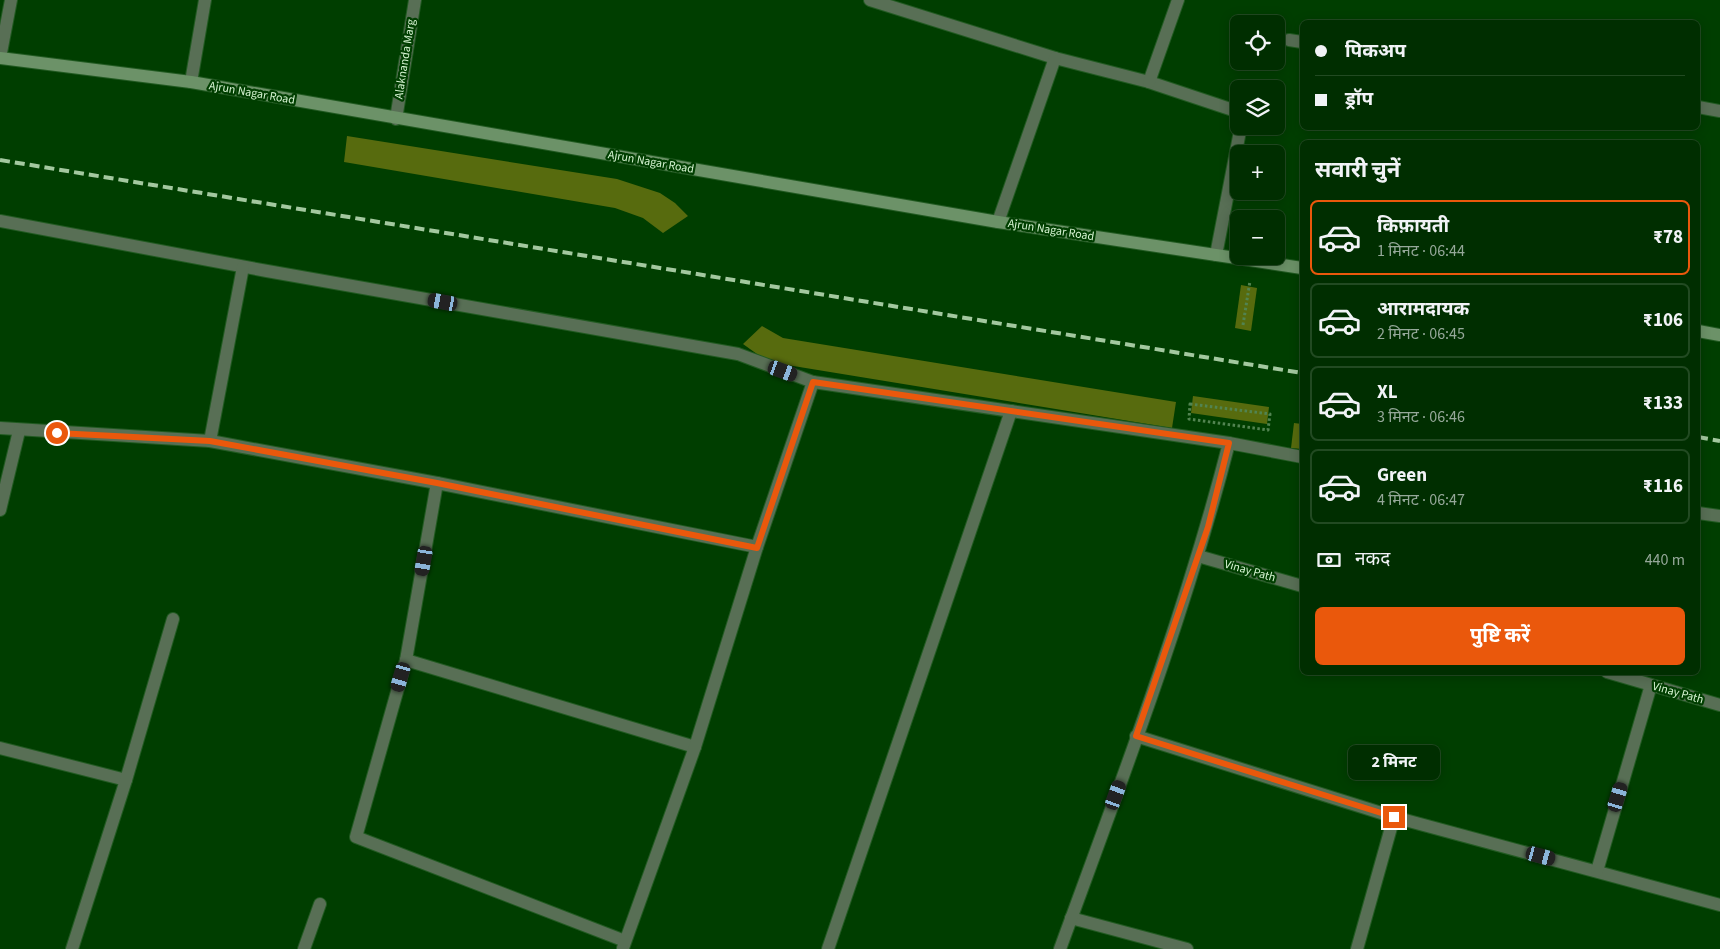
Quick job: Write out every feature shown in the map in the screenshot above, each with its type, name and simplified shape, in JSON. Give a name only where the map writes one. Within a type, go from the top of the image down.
[{"type":"street","points":[[0,58],[10,0]]},
{"type":"street","points":[[191,82],[205,0]]},
{"type":"street","name":"Alaknanda Marg","points":[[396,119],[415,0]]},
{"type":"street","points":[[870,0],[1055,58],[1149,82],[1230,109]]},
{"type":"street","points":[[1149,82],[1178,0]]},
{"type":"street","points":[[1288,40],[1300,42]]},
{"type":"street","name":"Ajrun Nagar Road","points":[[0,58],[191,82],[998,222],[1230,256]]},
{"type":"street","points":[[998,222],[1055,58]]},
{"type":"street","points":[[1700,107],[1720,111]]},
{"type":"street","points":[[1216,254],[1239,135]]},
{"type":"street","points":[[0,221],[242,267],[738,354],[813,382],[1229,443],[1300,457]]},
{"type":"street","name":"Ajrun Nagar Road","points":[[1284,265],[1300,268]]},
{"type":"street","points":[[210,441],[242,267]]},
{"type":"street","points":[[1700,331],[1720,335]]},
{"type":"street","points":[[437,483],[406,660],[356,837],[624,945],[695,747],[757,548],[813,382]]},
{"type":"street","points":[[828,949],[1010,411]]},
{"type":"street","points":[[0,428],[19,431],[210,441],[437,483],[757,548]]},
{"type":"street","points":[[0,510],[19,431]]},
{"type":"street","points":[[1060,949],[1198,556],[1229,443]]},
{"type":"street","points":[[1700,513],[1720,516]]},
{"type":"street","name":"Vinay Path","points":[[1198,556],[1300,585]]},
{"type":"street","points":[[72,949],[126,780],[173,619]]},
{"type":"street","points":[[406,660],[695,747]]},
{"type":"street","name":"Vinay Path","points":[[1617,675],[1720,705]]},
{"type":"street","points":[[1596,871],[1651,685]]},
{"type":"street","points":[[1136,736],[1394,817],[1720,905]]},
{"type":"street","points":[[0,748],[126,780]]},
{"type":"street","points":[[1357,949],[1394,817]]},
{"type":"street","points":[[304,949],[320,904]]},
{"type":"street","points":[[1072,918],[1187,949]]},
{"type":"path","points":[[1243,325],[1252,265]]},
{"type":"path","points":[[1189,419],[1190,404],[1270,414]]},
{"type":"building","points":[[347,136],[617,179],[660,193],[675,203],[688,216],[663,233],[643,218],[615,208],[344,162]]},
{"type":"building","points":[[1241,285],[1257,288],[1251,331],[1235,328]]},
{"type":"building","points":[[762,326],[783,338],[1176,402],[1172,428],[775,363],[764,359],[743,344]]},
{"type":"building","points":[[1193,396],[1269,407],[1267,424],[1191,413]]},
{"type":"building","points":[[1294,423],[1300,424],[1300,449],[1291,448]]},
{"type":"railway","points":[[0,160],[1300,373]]},
{"type":"railway","points":[[1700,437],[1720,441]]},
{"type":"route","points":[[57,433],[210,441],[437,483],[757,548],[813,382],[1229,443],[1208,527],[1136,736],[1394,817]]}]
